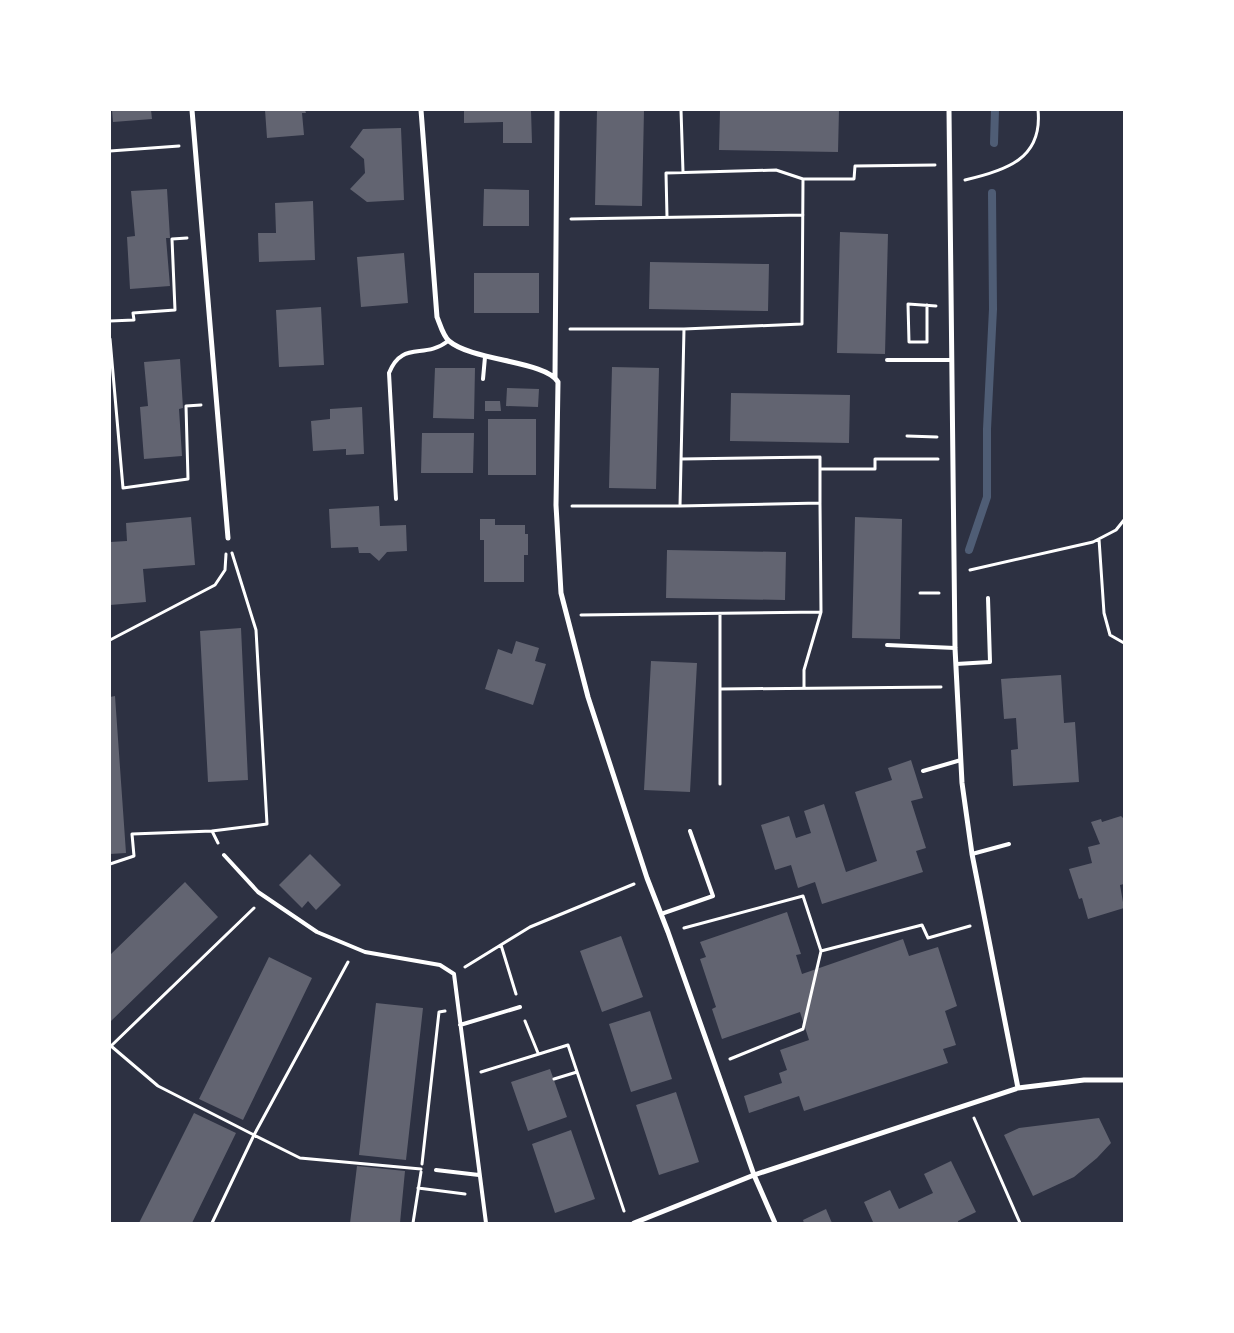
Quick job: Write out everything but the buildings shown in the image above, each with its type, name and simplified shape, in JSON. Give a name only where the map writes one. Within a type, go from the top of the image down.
[{"type":"street","points":[[192,110],[228,538]]},
{"type":"street","points":[[421,110],[437,317],[448,341],[463,349],[543,371],[555,377]]},
{"type":"street","points":[[557,110],[557,329],[555,377],[560,388],[556,506],[561,592],[595,724],[647,878],[754,1175],[775,1223]]},
{"type":"street","points":[[949,110],[948,184],[955,648],[961,760],[972,854],[1018,1088]]},
{"type":"street","points":[[634,1223],[754,1175],[1018,1088],[1084,1080],[1124,1080]]},
{"type":"lane","points":[[396,499],[389,373],[394,360],[401,354],[439,348],[448,341]]},
{"type":"lane","points":[[482,379],[484,356]]},
{"type":"lane","points":[[887,360],[951,360]]},
{"type":"lane","points":[[956,664],[990,662],[988,598]]},
{"type":"lane","points":[[887,645],[955,648]]},
{"type":"lane","points":[[922,771],[961,760]]},
{"type":"lane","points":[[661,914],[713,896],[690,831]]},
{"type":"lane","points":[[972,854],[1009,844]]},
{"type":"lane","points":[[224,854],[265,897],[317,932],[365,952],[440,965],[454,974],[486,1223]]},
{"type":"lane","points":[[460,1025],[520,1007]]},
{"type":"lane","points":[[436,1170],[479,1175]]},
{"type":"path","points":[[681,110],[683,172]]},
{"type":"path","points":[[948,184],[986,175],[1018,162],[1035,139],[1038,110]]},
{"type":"path","points":[[110,150],[195,145]]},
{"type":"path","points":[[667,217],[666,173],[776,170],[803,179],[854,179],[855,166],[949,165]]},
{"type":"path","points":[[557,329],[684,329],[802,324],[803,179]]},
{"type":"path","points":[[557,219],[803,215]]},
{"type":"path","points":[[110,321],[134,320],[133,313],[175,310],[172,239],[203,237]]},
{"type":"path","points":[[908,304],[925,305],[928,342],[909,342],[908,304]]},
{"type":"path","points":[[680,506],[684,329]]},
{"type":"path","points":[[110,339],[123,488],[188,480],[186,406],[217,404]]},
{"type":"path","points":[[907,436],[938,437]]},
{"type":"path","points":[[681,459],[820,457],[820,612],[804,670],[804,688]]},
{"type":"path","points":[[820,469],[875,468],[875,459],[952,458]]},
{"type":"path","points":[[556,506],[820,504]]},
{"type":"path","points":[[954,574],[1099,539],[1116,530],[1124,520]]},
{"type":"path","points":[[110,640],[215,584],[225,570],[228,538]]},
{"type":"path","points":[[110,864],[134,856],[132,834],[212,831],[267,824],[256,630],[228,538]]},
{"type":"path","points":[[1099,539],[1104,613],[1110,635],[1124,643]]},
{"type":"path","points":[[567,618],[579,615],[820,612]]},
{"type":"path","points":[[720,614],[720,784]]},
{"type":"path","points":[[721,689],[942,687]]},
{"type":"path","points":[[212,831],[224,854]]},
{"type":"path","points":[[454,974],[530,927],[647,878]]},
{"type":"path","points":[[668,932],[803,896],[821,951],[803,1030],[715,1065]]},
{"type":"path","points":[[265,897],[111,1046],[158,1086],[300,1158],[421,1169]]},
{"type":"path","points":[[821,951],[922,925],[928,938],[985,921]]},
{"type":"path","points":[[501,945],[508,968]]},
{"type":"path","points":[[212,1223],[254,1135],[356,948]]},
{"type":"path","points":[[414,1223],[440,1012],[458,1009]]},
{"type":"path","points":[[467,1076],[568,1045],[627,1217]]},
{"type":"path","points":[[554,1078],[577,1072]]},
{"type":"path","points":[[974,1117],[1020,1223]]},
{"type":"path","points":[[418,1188],[465,1194]]},
{"type":"waterway","points":[[994,143],[995,110]]},
{"type":"waterway","points":[[969,550],[987,497],[987,429],[993,309],[992,193]]}]
